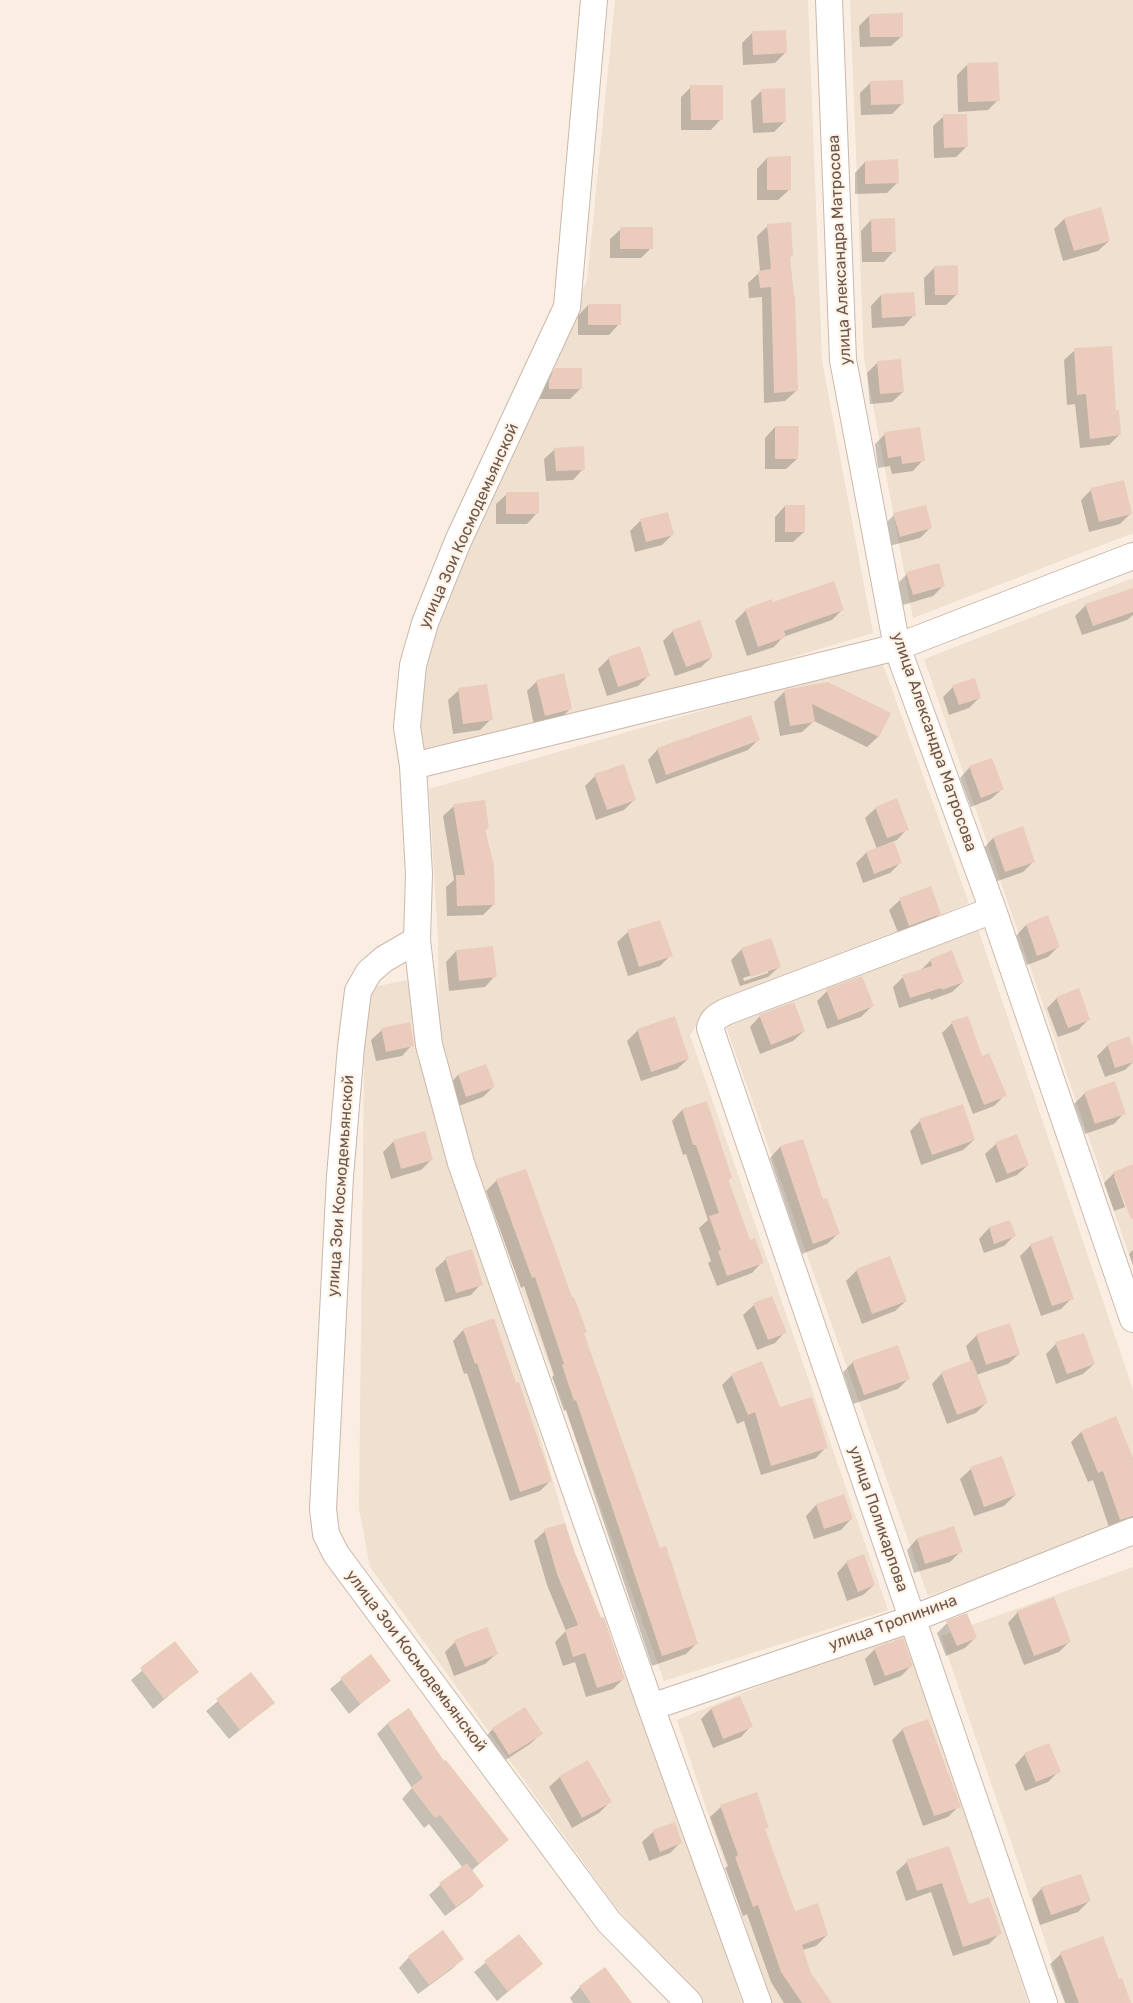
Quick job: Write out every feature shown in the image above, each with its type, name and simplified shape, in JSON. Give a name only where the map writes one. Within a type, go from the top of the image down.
[{"type":"street","name":"улица Зои Космодемьянской","points":[[594,0],[567,307],[458,541],[425,622],[412,665],[407,727],[412,766],[419,874],[417,940],[384,959],[369,972],[358,991],[340,1176],[323,1509],[326,1534],[336,1554],[609,1922],[689,2003]]},
{"type":"street","name":"улица Александра Матросова","points":[[829,0],[843,360],[897,647],[993,910],[1133,1319]]},
{"type":"street","points":[[412,766],[897,647],[1133,556]]},
{"type":"street","name":"улица Поликарпова","points":[[993,910],[725,1012],[711,1023],[711,1035],[1044,2003]]},
{"type":"street","points":[[417,940],[429,1045],[461,1163],[651,1707],[759,2003]]},
{"type":"street","name":"улица Тропинина","points":[[651,1707],[912,1618],[1133,1531]]},
{"type":"shaded area","points":[[615,0],[808,0],[822,361],[873,633],[418,769],[420,670],[456,579],[587,281]]},
{"type":"shaded area","points":[[850,0],[1133,0],[1133,533],[913,618],[864,358]]},
{"type":"shaded area","points":[[1133,578],[1133,1266],[924,659]]},
{"type":"shaded area","points":[[881,659],[969,903],[703,1016],[690,1035],[888,1610],[664,1681],[471,1151],[439,1039],[438,939],[429,789]]},
{"type":"shaded area","points":[[976,923],[1133,1390],[1133,1523],[928,1596],[723,1018]]},
{"type":"shaded area","points":[[407,980],[571,1543],[683,1819],[742,2003],[702,2003],[665,1965],[612,1902],[370,1567],[359,1508],[365,989]]},
{"type":"shaded area","points":[[1133,1567],[1133,2003],[1066,2003],[941,1636]]},
{"type":"shaded area","points":[[906,1626],[1028,2003],[771,2003],[677,1720]]},
{"type":"building","points":[[903,13],[903,37],[870,37],[869,14]]},
{"type":"building","points":[[786,30],[787,53],[753,55],[752,31]]},
{"type":"building","points":[[998,62],[1000,101],[968,102],[967,63]]},
{"type":"building","points":[[903,80],[904,104],[871,105],[870,81]]},
{"type":"building","points":[[690,85],[723,85],[723,120],[691,120]]},
{"type":"building","points":[[785,88],[786,122],[763,123],[761,89]]},
{"type":"building","points":[[943,114],[967,114],[968,147],[944,148]]},
{"type":"building","points":[[791,156],[791,190],[767,190],[767,157]]},
{"type":"building","points":[[898,159],[899,183],[865,184],[865,161]]},
{"type":"building","points":[[1101,207],[1110,241],[1074,251],[1064,218]]},
{"type":"building","points":[[895,218],[896,252],[872,252],[871,219]]},
{"type":"building","points":[[791,222],[793,256],[790,256],[795,296],[798,391],[774,393],[771,287],[760,288],[758,271],[771,269],[767,224]]},
{"type":"building","points":[[620,227],[653,227],[653,249],[620,249]]},
{"type":"building","points":[[958,265],[958,295],[935,295],[934,266]]},
{"type":"building","points":[[914,292],[916,316],[882,318],[881,294]]},
{"type":"building","points":[[588,304],[621,304],[621,325],[588,325]]},
{"type":"building","points":[[1112,346],[1116,410],[1119,410],[1121,435],[1090,439],[1086,394],[1077,395],[1074,348]]},
{"type":"building","points":[[901,359],[904,392],[880,394],[877,361]]},
{"type":"building","points":[[555,368],[582,368],[582,389],[549,389],[549,380]]},
{"type":"building","points":[[775,426],[799,426],[798,459],[775,459]]},
{"type":"building","points":[[920,427],[925,461],[902,464],[901,456],[888,458],[884,432]]},
{"type":"building","points":[[584,446],[585,470],[556,471],[554,448]]},
{"type":"building","points":[[1124,480],[1132,514],[1099,522],[1090,488]]},
{"type":"building","points":[[506,492],[539,492],[539,514],[506,514]]},
{"type":"building","points":[[785,505],[805,505],[805,532],[785,532]]},
{"type":"building","points":[[926,505],[932,528],[900,537],[893,513]]},
{"type":"building","points":[[668,512],[674,535],[646,542],[640,519]]},
{"type":"building","points":[[939,563],[945,586],[913,595],[906,572]]},
{"type":"building","points":[[834,581],[844,610],[784,631],[786,637],[758,647],[745,609]]},
{"type":"building","points":[[1133,588],[1133,612],[1093,626],[1085,604]]},
{"type":"building","points":[[700,620],[713,657],[686,667],[672,630]]},
{"type":"building","points":[[640,646],[650,676],[618,687],[608,657]]},
{"type":"building","points":[[564,673],[572,709],[545,716],[536,680]]},
{"type":"building","points":[[975,678],[981,698],[959,705],[952,685]]},
{"type":"building","points":[[828,682],[891,713],[879,737],[812,704],[815,722],[790,726],[784,690]]},
{"type":"building","points":[[487,684],[493,720],[463,724],[458,688]]},
{"type":"building","points":[[751,715],[760,740],[666,775],[657,748]]},
{"type":"building","points":[[992,758],[1004,789],[981,798],[969,766]]},
{"type":"building","points":[[624,764],[636,800],[607,810],[594,774]]},
{"type":"building","points":[[897,798],[909,830],[887,838],[875,807]]},
{"type":"building","points":[[485,800],[489,828],[485,829],[494,866],[495,905],[457,906],[456,875],[465,875],[453,804]]},
{"type":"building","points":[[1023,826],[1035,862],[1005,872],[993,837]]},
{"type":"building","points":[[894,841],[902,863],[874,874],[866,852]]},
{"type":"building","points":[[931,886],[941,914],[909,926],[899,898]]},
{"type":"building","points":[[1048,915],[1060,947],[1037,956],[1026,924]]},
{"type":"building","points":[[660,920],[673,956],[639,967],[627,930]]},
{"type":"building","points":[[771,938],[781,967],[751,977],[741,948]]},
{"type":"building","points":[[493,946],[497,977],[459,981],[456,950]]},
{"type":"building","points":[[952,950],[964,982],[910,998],[902,975],[932,966],[930,959]]},
{"type":"building","points":[[862,976],[874,1006],[838,1020],[826,989]]},
{"type":"building","points":[[1079,988],[1090,1020],[1068,1028],[1056,997]]},
{"type":"building","points":[[794,1002],[805,1031],[771,1045],[759,1015]]},
{"type":"building","points":[[675,1016],[689,1059],[651,1072],[637,1029]]},
{"type":"building","points":[[968,1016],[982,1056],[989,1053],[1007,1096],[984,1105],[951,1021]]},
{"type":"building","points":[[410,1022],[414,1046],[386,1052],[381,1028]]},
{"type":"building","points":[[1129,1036],[1133,1047],[1133,1062],[1115,1068],[1107,1044]]},
{"type":"building","points":[[486,1064],[495,1087],[466,1097],[458,1074]]},
{"type":"building","points":[[1115,1081],[1126,1114],[1095,1124],[1084,1092]]},
{"type":"building","points":[[707,1101],[732,1178],[728,1179],[750,1240],[755,1238],[764,1263],[727,1276],[709,1216],[719,1213],[682,1109]]},
{"type":"building","points":[[963,1104],[975,1140],[932,1155],[919,1119]]},
{"type":"building","points":[[425,1131],[433,1160],[401,1169],[393,1140]]},
{"type":"building","points":[[1017,1134],[1029,1165],[1007,1174],[995,1142]]},
{"type":"building","points":[[803,1139],[823,1199],[827,1198],[840,1234],[813,1244],[780,1146]]},
{"type":"building","points":[[1133,1164],[1133,1219],[1131,1219],[1113,1172]]},
{"type":"building","points":[[526,1169],[587,1332],[584,1333],[660,1548],[666,1546],[698,1644],[662,1656],[576,1400],[574,1401],[535,1277],[532,1278],[496,1179]]},
{"type":"building","points":[[1010,1220],[1016,1236],[994,1244],[989,1227]]},
{"type":"building","points":[[1052,1236],[1074,1299],[1052,1306],[1030,1244]]},
{"type":"building","points":[[472,1249],[483,1285],[456,1293],[445,1257]]},
{"type":"building","points":[[890,1256],[907,1301],[872,1314],[856,1269]]},
{"type":"building","points":[[772,1296],[787,1333],[768,1340],[753,1303]]},
{"type":"building","points":[[494,1318],[516,1383],[519,1382],[552,1481],[520,1492],[477,1363],[475,1364],[463,1329]]},
{"type":"building","points":[[1010,1323],[1020,1354],[986,1365],[976,1334]]},
{"type":"building","points":[[1084,1333],[1095,1364],[1067,1374],[1055,1342]]},
{"type":"building","points":[[898,1345],[910,1379],[864,1395],[852,1361]]},
{"type":"building","points":[[972,1360],[988,1403],[957,1415],[941,1372]]},
{"type":"building","points":[[762,1361],[780,1407],[812,1397],[828,1448],[771,1466],[755,1412],[748,1415],[731,1374]]},
{"type":"building","points":[[1116,1416],[1133,1458],[1133,1516],[1120,1520],[1103,1471],[1098,1473],[1081,1431]]},
{"type":"building","points":[[1002,1456],[1016,1495],[984,1507],[970,1467]]},
{"type":"building","points":[[844,1494],[853,1519],[824,1529],[816,1504]]},
{"type":"building","points":[[565,1523],[601,1618],[604,1617],[625,1679],[597,1688],[585,1653],[573,1657],[565,1630],[578,1625],[557,1574],[544,1529]]},
{"type":"building","points":[[954,1526],[963,1552],[925,1564],[917,1538]]},
{"type":"building","points":[[864,1554],[875,1585],[858,1592],[846,1561]]},
{"type":"building","points":[[1054,1597],[1071,1642],[1034,1656],[1017,1611]]},
{"type":"building","points":[[967,1613],[977,1638],[957,1646],[946,1621]]},
{"type":"building","points":[[487,1627],[498,1654],[465,1667],[454,1640]]},
{"type":"building","points":[[903,1638],[913,1666],[885,1676],[874,1648]]},
{"type":"building","points":[[175,1641],[199,1672],[164,1699],[140,1668]]},
{"type":"building","points":[[371,1654],[391,1681],[360,1704],[340,1678]]},
{"type":"building","points":[[251,1672],[275,1703],[240,1730],[216,1699]]},
{"type":"building","points":[[740,1696],[753,1727],[723,1739],[711,1708]]},
{"type":"building","points":[[525,1707],[543,1734],[509,1755],[492,1728]]},
{"type":"building","points":[[409,1708],[444,1761],[446,1760],[509,1840],[479,1864],[440,1815],[435,1818],[411,1787],[423,1778],[387,1723]]},
{"type":"building","points":[[928,1719],[961,1807],[934,1816],[902,1728]]},
{"type":"building","points":[[1049,1743],[1061,1772],[1036,1782],[1024,1753]]},
{"type":"building","points":[[588,1760],[612,1802],[582,1818],[559,1776]]},
{"type":"building","points":[[757,1792],[769,1828],[765,1829],[795,1911],[818,1903],[828,1935],[802,1945],[811,1973],[832,2003],[802,2003],[781,1972],[758,1905],[753,1907],[735,1857],[738,1855],[720,1805]]},
{"type":"building","points":[[675,1822],[682,1843],[660,1852],[652,1830]]},
{"type":"building","points":[[949,1846],[969,1904],[989,1897],[1002,1934],[963,1947],[942,1883],[917,1891],[906,1860]]},
{"type":"building","points":[[467,1863],[484,1886],[456,1907],[439,1883]]},
{"type":"building","points":[[1081,1874],[1091,1901],[1051,1915],[1041,1887]]},
{"type":"building","points":[[443,1930],[464,1959],[429,1985],[408,1956]]},
{"type":"building","points":[[519,1934],[543,1964],[508,1992],[484,1961]]},
{"type":"building","points":[[1103,1936],[1119,1979],[1122,1978],[1131,2003],[1079,2003],[1060,1952]]},
{"type":"building","points":[[605,1967],[632,2003],[591,2003],[579,1986]]}]
